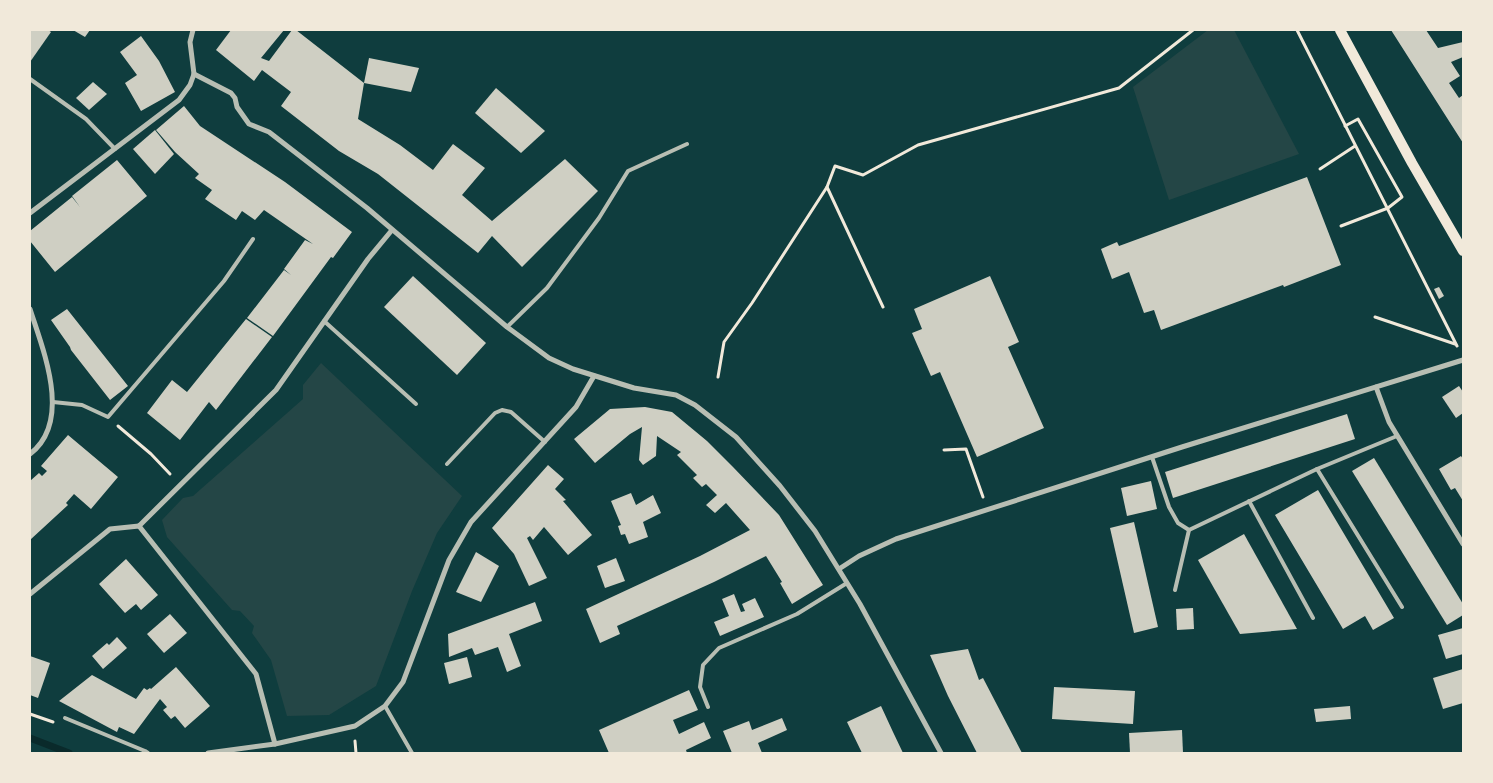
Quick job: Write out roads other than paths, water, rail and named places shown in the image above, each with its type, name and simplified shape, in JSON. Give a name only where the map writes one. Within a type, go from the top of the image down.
[{"type":"main road","points":[[1340,30],[1412,163],[1463,251]]},
{"type":"street","points":[[30,213],[179,100],[190,85],[194,74],[190,42],[193,30]]},
{"type":"street","points":[[194,74],[231,93],[249,124],[269,132],[392,230],[507,327],[549,358],[572,369],[634,388],[676,395],[695,405],[736,437],[780,486],[815,531],[847,583],[941,753]]},
{"type":"street","points":[[30,594],[110,529],[139,526],[276,390],[368,259],[392,230]]},
{"type":"street","points":[[30,309],[46,359],[54,402],[51,422],[39,444],[30,454]]},
{"type":"street","points":[[839,569],[859,556],[896,539],[1463,360]]},
{"type":"street","points":[[208,753],[275,744],[355,726],[385,706],[403,682],[449,560],[471,522],[576,406],[594,376]]},
{"type":"street","points":[[1376,387],[1389,422],[1463,544]]},
{"type":"street","points":[[139,526],[256,674],[275,744]]},
{"type":"lane","points":[[30,79],[86,120],[115,149]]},
{"type":"lane","points":[[507,327],[546,288],[599,218],[628,171],[687,144]]},
{"type":"lane","points":[[54,402],[82,405],[108,417],[224,281],[253,240]]},
{"type":"lane","points":[[324,321],[416,404]]},
{"type":"lane","points":[[447,464],[495,413],[502,410],[511,412],[545,442]]},
{"type":"lane","points":[[1189,530],[1317,469],[1397,436]]},
{"type":"lane","points":[[1152,457],[1169,507],[1178,522],[1189,530]]},
{"type":"lane","points":[[1317,469],[1402,607]]},
{"type":"lane","points":[[1249,501],[1313,618]]},
{"type":"lane","points":[[1175,590],[1189,530]]},
{"type":"lane","points":[[708,707],[700,687],[703,665],[719,648],[798,614],[847,583]]},
{"type":"lane","points":[[385,706],[412,753]]},
{"type":"lane","points":[[66,718],[146,750],[148,753]]},
{"type":"waterway","points":[[30,738],[69,753]]}]
